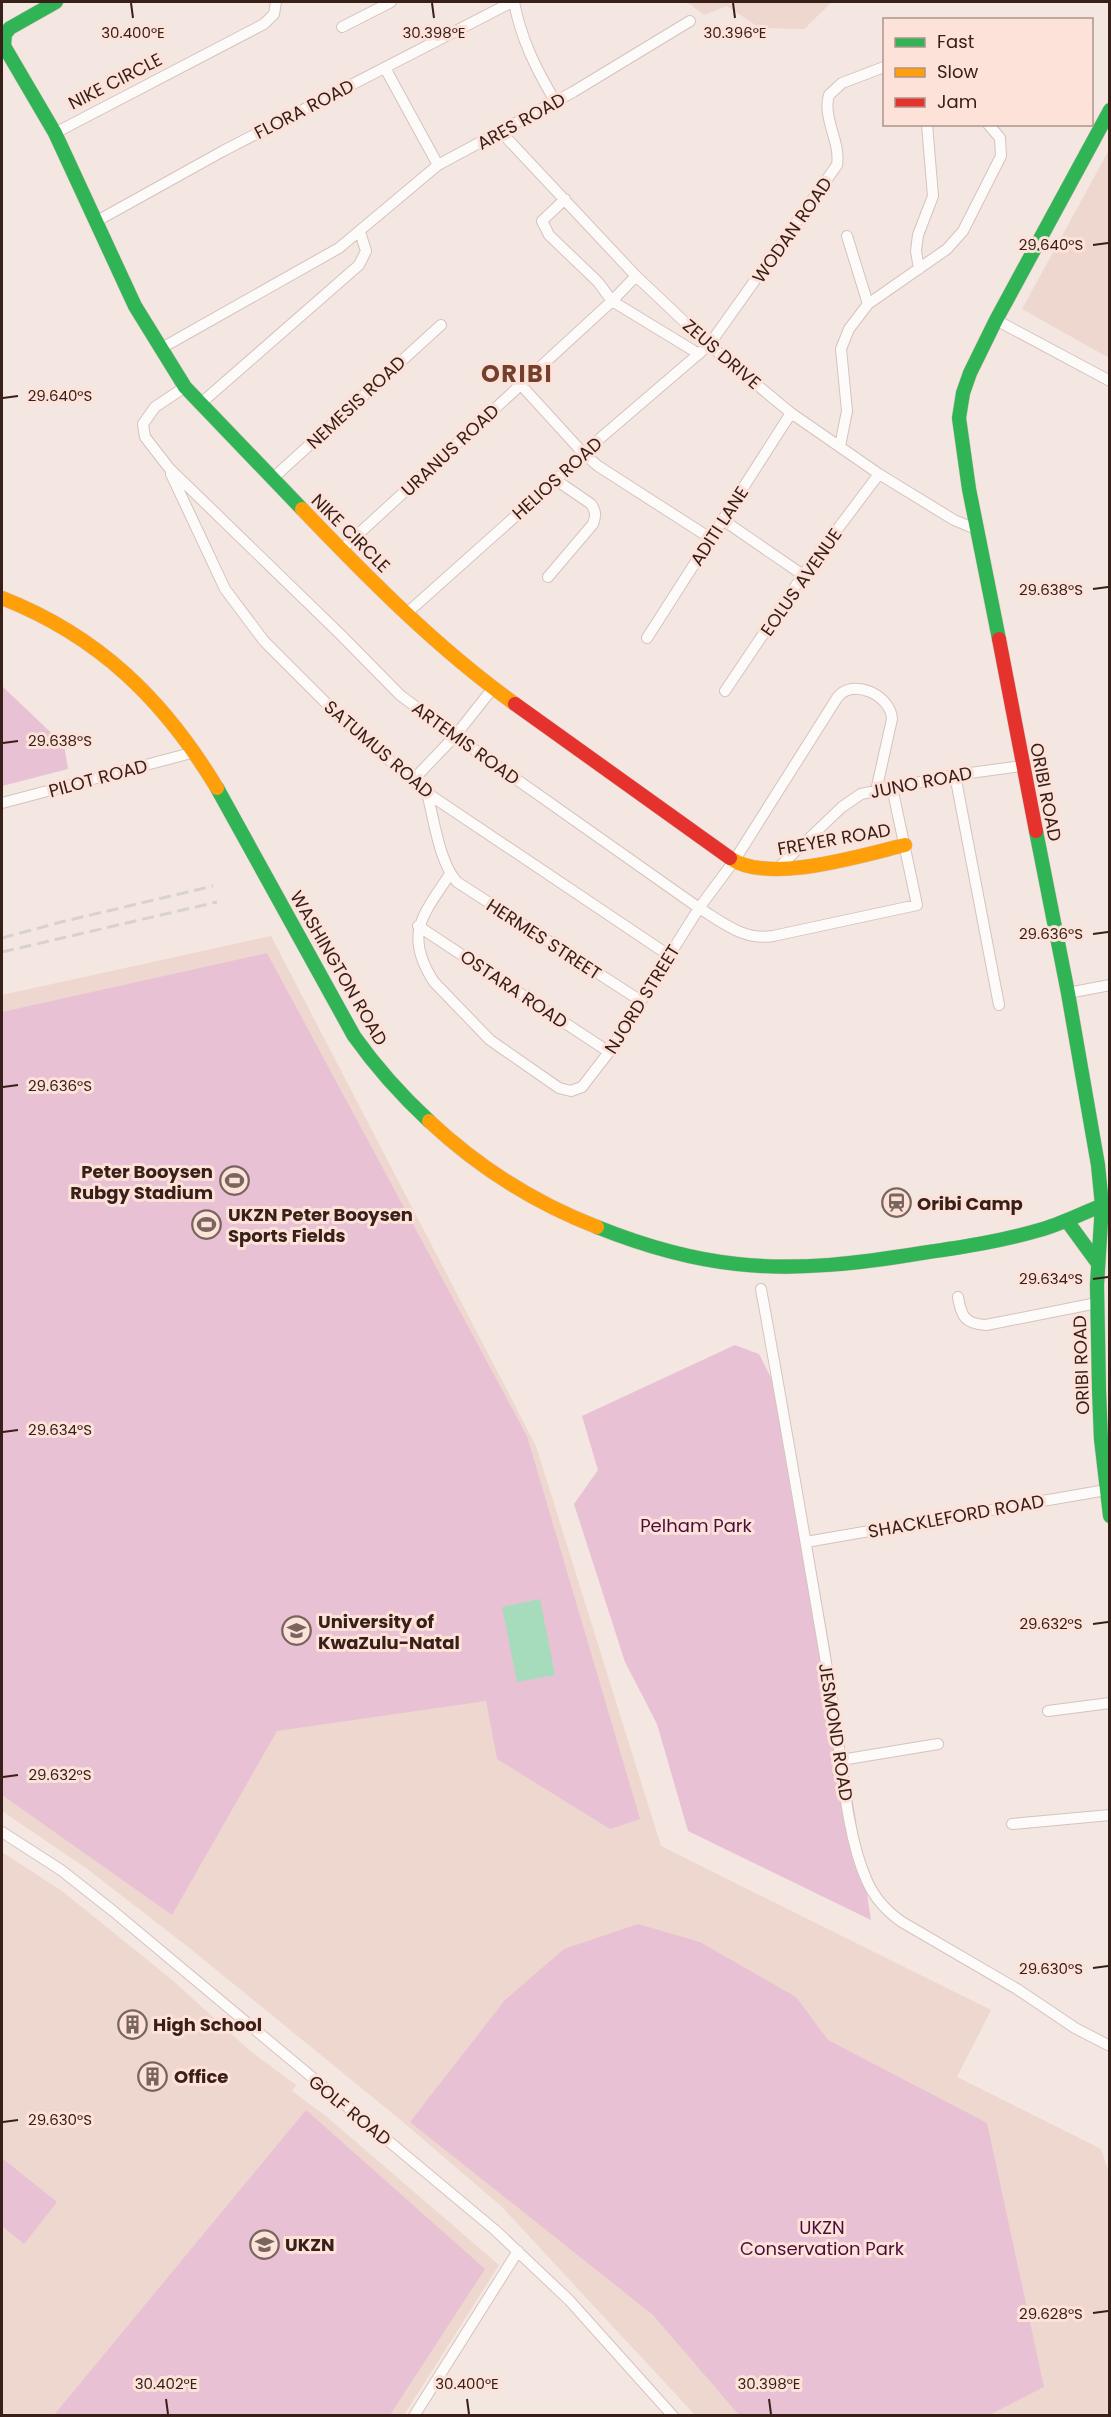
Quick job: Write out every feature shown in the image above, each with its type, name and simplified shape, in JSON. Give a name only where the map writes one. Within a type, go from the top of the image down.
[{"type":"street","name":"NIKE CIRCLE","points":[[56,2],[18,22],[5,34],[4,42],[8,53],[55,133],[135,306],[185,387],[341,550],[407,613],[493,688],[734,861]]},
{"type":"street","name":"NIKE CIRCLE","points":[[55,133],[264,24],[274,14],[276,2]]},
{"type":"street","points":[[342,27],[391,2]]},
{"type":"street","points":[[513,2],[519,27],[532,62],[555,101]]},
{"type":"street","name":"FLORA ROAD","points":[[97,221],[223,151],[513,2]]},
{"type":"street","name":"ARES ROAD","points":[[160,349],[339,248],[438,165],[501,132],[690,21]]},
{"type":"street","points":[[385,68],[438,165]]},
{"type":"street","name":"WODAN ROAD","points":[[709,345],[837,165],[837,152],[827,105],[828,95],[842,83],[883,69]]},
{"type":"street","name":"ORIBI ROAD","points":[[1110,110],[996,320],[970,373],[963,393],[959,418],[962,450],[1022,766],[1104,1169],[1106,1203],[1097,1262],[1103,1286],[1097,1303],[1101,1439],[1110,1516]]},
{"type":"street","points":[[919,269],[916,251],[918,235],[933,196],[927,126]]},
{"type":"street","points":[[840,446],[847,411],[841,349],[849,329],[868,304],[947,249],[959,236],[998,165],[1003,149],[1000,138],[990,126]]},
{"type":"street","name":"ZEUS DRIVE","points":[[501,132],[636,276],[709,345],[791,413],[879,474],[954,520],[978,530]]},
{"type":"street","points":[[565,199],[543,219],[543,226],[549,235],[598,282],[612,301],[699,354]]},
{"type":"street","points":[[200,404],[359,265],[366,251],[360,232]]},
{"type":"street","points":[[847,236],[868,304]]},
{"type":"street","name":"URANUS ROAD","points":[[341,550],[612,301],[636,276]]},
{"type":"street","points":[[996,320],[1110,381]]},
{"type":"street","name":"NEMESIS ROAD","points":[[272,479],[441,325]]},
{"type":"street","name":"HELIOS ROAD","points":[[407,613],[556,480],[583,453],[709,345]]},
{"type":"street","points":[[521,385],[583,453],[614,477],[710,538]]},
{"type":"street","name":"ARTEMIS ROAD","points":[[185,387],[155,407],[142,424],[146,437],[169,468],[400,695],[454,736],[699,908],[746,936],[762,938],[917,905],[905,844]]},
{"type":"street","name":"ADITI LANE","points":[[647,638],[791,413]]},
{"type":"street","name":"SATUMUS ROAD","points":[[169,468],[225,589],[264,641],[344,721],[428,793],[670,956]]},
{"type":"street","name":"EOLUS AVENUE","points":[[725,691],[802,575],[879,474]]},
{"type":"street","points":[[548,577],[593,524],[596,517],[591,504],[556,480]]},
{"type":"street","points":[[723,520],[802,575]]},
{"type":"street","name":"WASHINGTON ROAD","points":[[2,598],[40,614],[75,634],[106,657],[161,708],[195,752],[232,814],[342,1016],[373,1062],[395,1088],[456,1144],[503,1180],[535,1198],[602,1229],[656,1247],[734,1264],[770,1266],[822,1266],[899,1258],[1000,1240],[1067,1221],[1106,1203]]},
{"type":"street","points":[[413,780],[454,736],[493,688]]},
{"type":"street","name":"NJORD STREET","points":[[418,926],[423,958],[434,982],[471,1022],[509,1055],[560,1088],[571,1091],[587,1083],[609,1052],[699,908],[734,861],[841,692],[855,688],[886,702],[891,710],[892,719],[876,791]]},
{"type":"street","name":"PILOT ROAD","points":[[2,803],[195,752]]},
{"type":"street","name":"JUNO ROAD","points":[[777,870],[852,799],[861,794],[955,775],[1022,766]]},
{"type":"street","points":[[955,775],[999,1005]]},
{"type":"street","points":[[892,788],[905,844]]},
{"type":"street","points":[[418,926],[450,874],[428,793]]},
{"type":"street","name":"FREYER ROAD","points":[[734,861],[777,870],[824,863],[905,844]]},
{"type":"street","name":"HERMES STREET","points":[[450,874],[466,889],[641,1002]]},
{"type":"street","name":"OSTARA ROAD","points":[[418,926],[609,1052]]},
{"type":"street","points":[[1068,993],[1110,985]]},
{"type":"street","points":[[1067,1221],[1097,1262]]},
{"type":"street","name":"JESMOND ROAD","points":[[761,1289],[806,1542],[848,1809],[866,1880],[875,1898],[887,1912],[1017,1989],[1075,2028],[1110,2046]]},
{"type":"street","points":[[958,1297],[965,1319],[986,1325],[1097,1303]]},
{"type":"street","points":[[1098,1339],[1110,1319]]},
{"type":"street","name":"SHACKLEFORD ROAD","points":[[806,1542],[1106,1490]]},
{"type":"street","points":[[1048,1711],[1110,1704]]},
{"type":"street","points":[[841,1761],[938,1744]]},
{"type":"street","points":[[1012,1824],[1110,1815]]},
{"type":"street","name":"GOLF ROAD","points":[[2,1832],[61,1870],[113,1911],[518,2251],[599,2332],[673,2415]]},
{"type":"street","points":[[414,2415],[518,2251]]},
{"type":"shaded area","points":[[687,2],[832,2],[804,29],[760,28],[727,6],[704,15]]},
{"type":"shaded area","points":[[1109,150],[1110,358],[1022,309]]},
{"type":"shaded area","name":"University of KwaZulu-Natal","points":[[271,936],[536,1446],[661,1846],[991,2010],[957,2077],[1101,2149],[1110,2177],[1109,2415],[695,2415],[501,2206],[403,2122],[192,1950],[86,1868],[2,1811],[2,995]]},
{"type":"shaded area","points":[[540,1599],[555,1675],[517,1682],[502,1607]]},
{"type":"shaded area","name":"UKZN","points":[[2,1852],[62,1891],[171,1979],[249,2050],[296,2085],[292,2091],[327,2117],[499,2265],[404,2415],[2,2415]]},
{"type":"green space","points":[[2,686],[64,745],[68,769],[2,786]]},
{"type":"green space","name":"UKZN Peter Booysen Sports Fields","points":[[267,953],[527,1436],[640,1819],[610,1829],[497,1759],[486,1701],[277,1731],[172,1915],[2,1795],[2,1012]]},
{"type":"green space","name":"Pelham Park","points":[[735,1345],[759,1354],[788,1411],[829,1644],[871,1920],[688,1831],[657,1724],[625,1662],[574,1504],[598,1470],[582,1416]]},
{"type":"green space","name":"UKZN Conservation Park","points":[[638,1924],[700,1942],[796,1997],[828,2040],[987,2123],[1044,2387],[989,2415],[739,2415],[653,2315],[410,2122],[505,2000],[564,1949]]},
{"type":"green space","points":[[306,2110],[485,2269],[390,2415],[54,2415]]},
{"type":"green space","points":[[2,2158],[57,2202],[24,2244],[2,2226]]},
{"type":"railway","points":[[2,938],[213,886]]},
{"type":"railway","points":[[2,952],[217,902]]},
{"type":"traffic: fast","points":[[56,2],[10,28],[5,34],[4,46],[55,133],[135,306],[185,387],[302,509]]},
{"type":"traffic: fast","points":[[999,639],[969,489],[959,418],[963,393],[970,373],[996,320],[1110,110]]},
{"type":"traffic: fast","points":[[217,788],[354,1036],[389,1080],[429,1121]]},
{"type":"traffic: fast","points":[[1036,831],[1068,993],[1098,1165],[1102,1205],[1097,1285],[1099,1390],[1101,1439],[1110,1516]]},
{"type":"traffic: fast","points":[[597,1227],[631,1240],[701,1259],[760,1266],[830,1265],[876,1260],[998,1240],[1052,1226],[1110,1202]]},
{"type":"traffic: fast","points":[[1067,1221],[1097,1262]]},
{"type":"traffic: slow","points":[[302,509],[431,636],[515,704]]},
{"type":"traffic: slow","points":[[2,598],[37,613],[69,631],[126,674],[175,727],[217,788]]},
{"type":"traffic: slow","points":[[730,858],[746,866],[767,869],[791,868],[841,861],[905,845]]},
{"type":"traffic: slow","points":[[429,1121],[467,1153],[508,1182],[551,1207],[597,1227]]},
{"type":"traffic: jam","points":[[999,639],[1036,831]]},
{"type":"traffic: jam","points":[[515,704],[730,858]]},
{"type":"place","name":"Peter Booysen Rubgy Stadium","points":[[234,1181]]},
{"type":"place","name":"Oribi Camp","points":[[896,1203]]},
{"type":"place","name":"UKZN Peter Booysen Sports Fields","points":[[207,1224]]},
{"type":"place","name":"University of KwaZulu-Natal","points":[[297,1631]]},
{"type":"place","name":"High School","points":[[132,2024]]},
{"type":"place","name":"Office","points":[[153,2076]]},
{"type":"place","name":"UKZN","points":[[264,2244]]},
{"type":"district","name":"ORIBI","points":[[517,373]]}]
